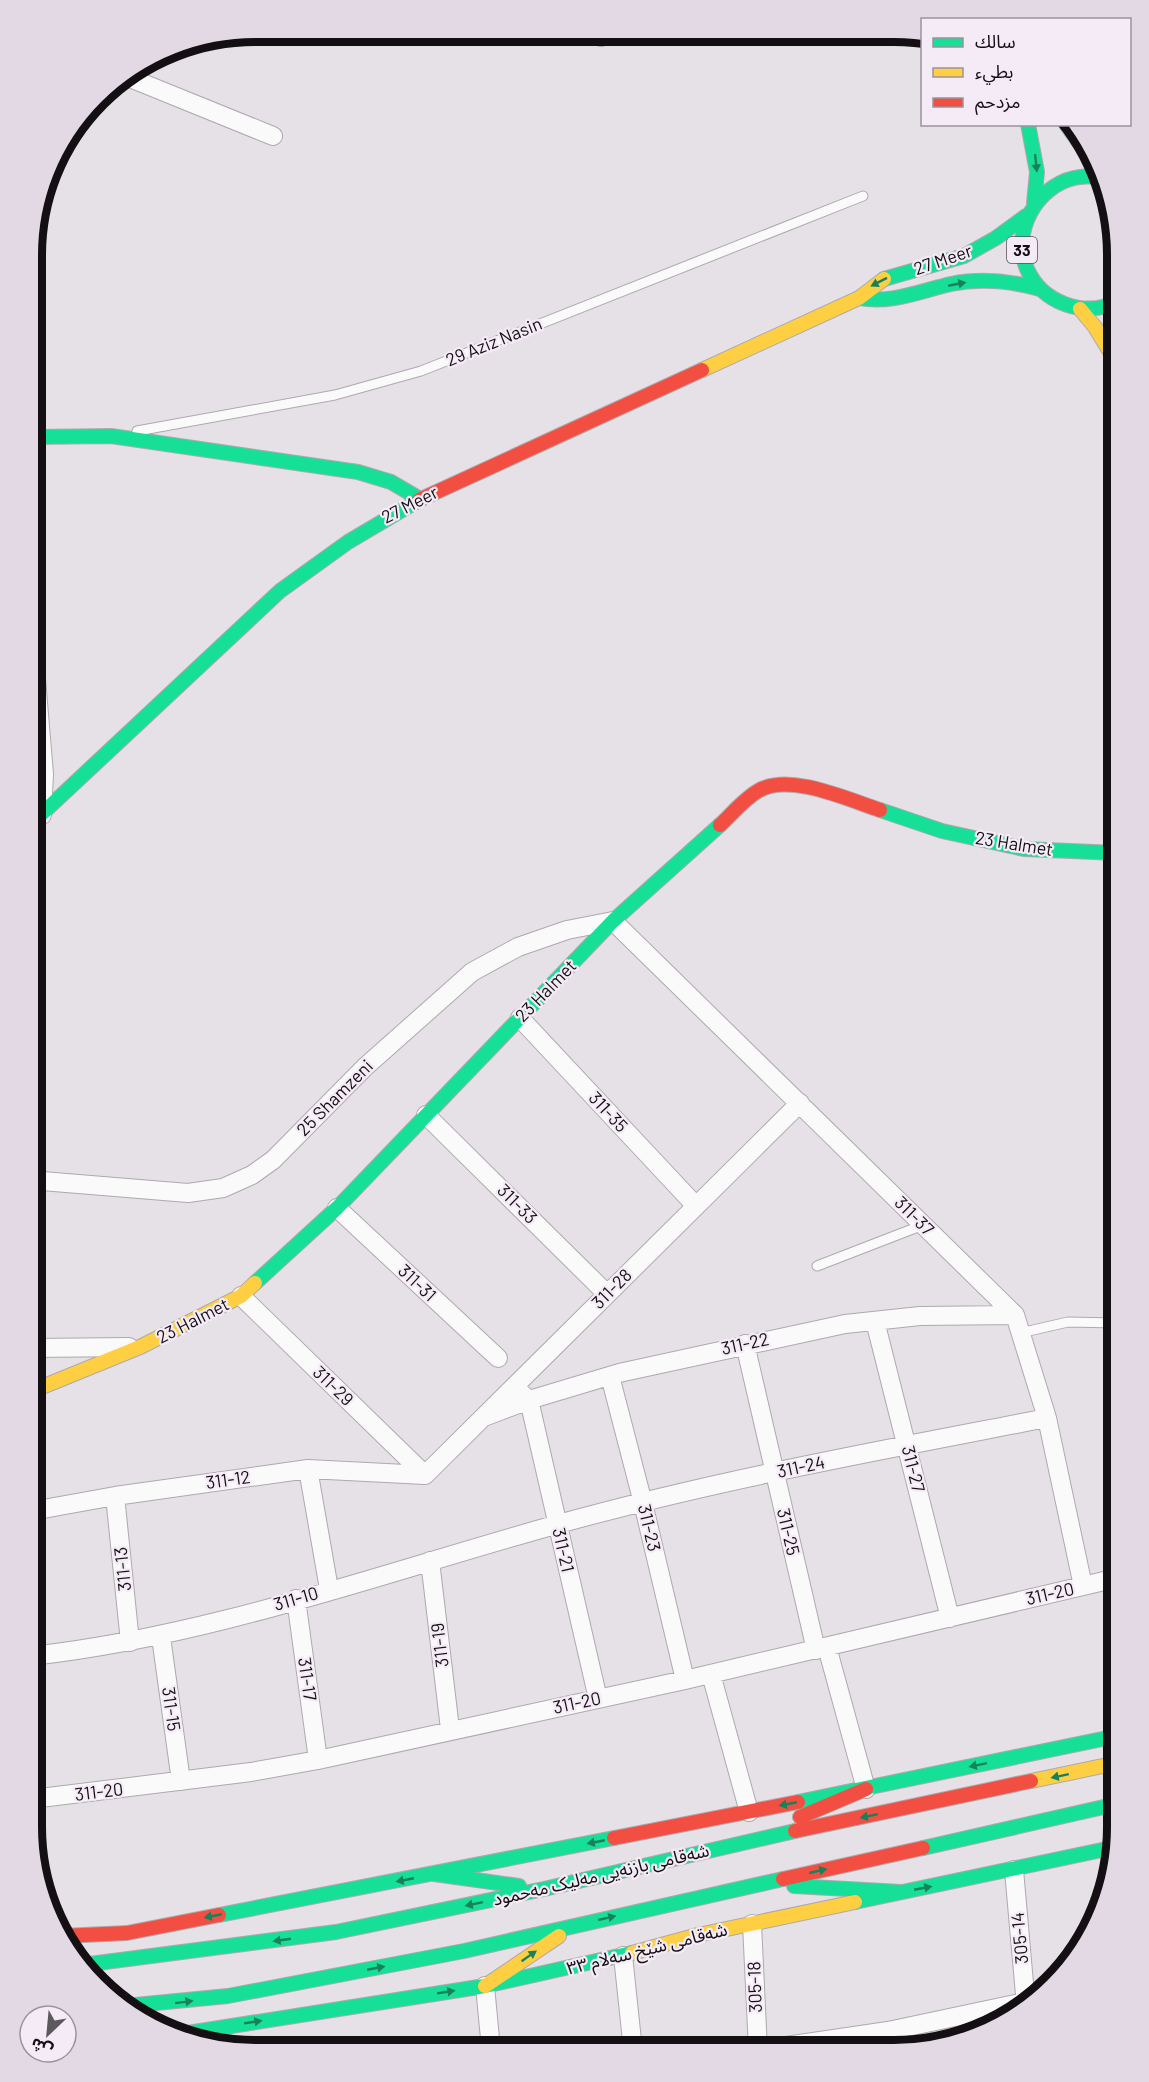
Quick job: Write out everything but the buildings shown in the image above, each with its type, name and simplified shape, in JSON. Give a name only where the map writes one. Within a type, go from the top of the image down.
[{"type":"main road","name":"33","points":[[1028,126],[1037,172],[1034,203]]},
{"type":"main road","name":"33","points":[[1092,175],[1064,179],[1052,185],[1034,203],[1026,216],[1021,247],[1024,262],[1040,289],[1053,299],[1080,309],[1097,309],[1107,306]]},
{"type":"main road","name":"27 Meer","points":[[42,813],[280,591],[324,556],[371,526],[420,499],[859,298],[870,286],[884,279],[946,262],[981,247],[1026,216]]},
{"type":"main road","name":"27 Meer","points":[[859,298],[883,302],[970,281],[1006,281],[1040,289]]},
{"type":"main road","points":[[1080,309],[1107,346]]},
{"type":"main road","name":"29 Aziz Nasin","points":[[42,437],[111,436],[358,472],[391,482],[420,499]]},
{"type":"main road","name":"23 Halmet","points":[[42,1387],[140,1347],[241,1296],[337,1208],[614,921],[750,796],[772,786],[791,785],[818,789],[942,831],[992,843],[1033,850],[1107,853]]},
{"type":"main road","points":[[72,1936],[127,1933],[866,1789],[1107,1738]]},
{"type":"main road","name":"شەقامی بازنەیی مەلیک مەحمود","points":[[92,1964],[336,1932],[544,1889],[736,1844],[1107,1765]]},
{"type":"main road","points":[[736,1844],[866,1789]]},
{"type":"main road","points":[[138,2005],[228,1996],[465,1951],[1107,1806]]},
{"type":"main road","name":"شەقامی شێخ سەلام ٣٣","points":[[196,2032],[485,1986],[623,1956],[752,1924],[1106,1849]]},
{"type":"main road","points":[[434,1874],[544,1889]]},
{"type":"main road","points":[[758,1884],[901,1892]]},
{"type":"main road","points":[[485,1986],[573,1926]]},
{"type":"street","points":[[134,80],[273,136]]},
{"type":"street","name":"311-37","points":[[614,921],[1015,1315]]},
{"type":"street","name":"25 Shamzeni","points":[[42,1181],[188,1193],[223,1188],[273,1160],[365,1067],[472,972],[518,947],[567,930],[614,921]]},
{"type":"street","name":"311-35","points":[[520,1018],[696,1206]]},
{"type":"street","name":"311-28","points":[[425,1475],[800,1103]]},
{"type":"street","name":"311-33","points":[[426,1114],[608,1294]]},
{"type":"street","name":"311-31","points":[[337,1208],[498,1358]]},
{"type":"street","name":"311-29","points":[[241,1296],[425,1475]]},
{"type":"street","points":[[1015,1315],[1047,1418],[1083,1586]]},
{"type":"street","name":"311-22","points":[[484,1417],[529,1400],[610,1376],[745,1344],[875,1321],[920,1316],[1015,1315]]},
{"type":"street","name":"311-27","points":[[875,1321],[950,1618]]},
{"type":"street","name":"311-25","points":[[745,1344],[774,1473],[821,1649],[866,1789]]},
{"type":"street","points":[[42,1348],[140,1347]]},
{"type":"street","name":"311-23","points":[[610,1376],[685,1680]]},
{"type":"street","points":[[514,1386],[529,1400]]},
{"type":"street","name":"311-21","points":[[529,1400],[598,1699]]},
{"type":"street","name":"311-24","points":[[557,1524],[774,1473],[1047,1418]]},
{"type":"street","points":[[308,1469],[329,1589]]},
{"type":"street","name":"311-12","points":[[42,1509],[115,1496],[308,1469],[425,1475]]},
{"type":"street","name":"311-13","points":[[115,1496],[130,1642]]},
{"type":"street","name":"311-10","points":[[42,1655],[161,1636],[557,1524]]},
{"type":"street","name":"311-19","points":[[430,1561],[450,1729]]},
{"type":"street","name":"311-20","points":[[42,1798],[182,1781],[318,1760],[450,1729],[685,1680],[1107,1580]]},
{"type":"street","name":"311-17","points":[[296,1599],[318,1760]]},
{"type":"street","name":"311-15","points":[[161,1636],[182,1781]]},
{"type":"street","points":[[711,1674],[749,1812]]},
{"type":"street","name":"305-14","points":[[1014,1870],[1026,1994]]},
{"type":"street","name":"305-18","points":[[752,1924],[758,2040]]},
{"type":"street","points":[[623,1956],[632,2040]]},
{"type":"street","points":[[485,1986],[490,2040]]},
{"type":"street","points":[[826,2040],[888,2031],[1007,2007]]},
{"type":"street","points":[[888,2031],[888,2040]]},
{"type":"lane","name":"29 Aziz Nasin","points":[[111,436],[335,395],[421,371],[863,196]]},
{"type":"lane","points":[[817,1266],[923,1225]]},
{"type":"lane","points":[[1020,1333],[1068,1322],[1107,1323]]},
{"type":"traffic: fast","points":[[1028,126],[1037,172],[1034,203]]},
{"type":"traffic: fast","points":[[1092,176],[1074,178],[1060,183],[1038,201],[1025,226],[1022,240],[1023,255],[1034,281],[1053,299],[1078,308],[1107,306]]},
{"type":"traffic: fast","points":[[884,279],[964,256],[996,238],[1026,216]]},
{"type":"traffic: fast","points":[[859,298],[894,298],[973,281],[1007,282],[1040,289]]},
{"type":"traffic: fast","points":[[42,437],[111,436],[358,472],[391,482],[420,499]]},
{"type":"traffic: fast","points":[[42,814],[280,591],[348,542],[419,500]]},
{"type":"traffic: fast","points":[[880,810],[942,831],[1024,849],[1107,853]]},
{"type":"traffic: fast","points":[[255,1283],[337,1208],[613,921],[720,825]]},
{"type":"traffic: fast","points":[[798,1802],[1107,1738]]},
{"type":"traffic: fast","points":[[923,1848],[1107,1806]]},
{"type":"traffic: fast","points":[[92,1964],[336,1932],[544,1889],[795,1831]]},
{"type":"traffic: fast","points":[[219,1915],[614,1838]]},
{"type":"traffic: fast","points":[[855,1902],[1106,1849]]},
{"type":"traffic: fast","points":[[434,1874],[519,1886]]},
{"type":"traffic: fast","points":[[138,2005],[228,1996],[464,1951],[783,1879]]},
{"type":"traffic: fast","points":[[794,1886],[901,1892]]},
{"type":"traffic: fast","points":[[196,2032],[485,1986],[632,1953]]},
{"type":"traffic: slow","points":[[702,370],[859,298],[884,279]]},
{"type":"traffic: slow","points":[[1080,309],[1107,347]]},
{"type":"traffic: slow","points":[[42,1387],[140,1347],[241,1296],[255,1283]]},
{"type":"traffic: slow","points":[[1031,1781],[1107,1765]]},
{"type":"traffic: slow","points":[[632,1953],[698,1935],[855,1902]]},
{"type":"traffic: slow","points":[[485,1986],[559,1936]]},
{"type":"traffic: jam","points":[[419,500],[702,370]]},
{"type":"traffic: jam","points":[[720,825],[753,794],[771,786],[802,786],[880,810]]},
{"type":"traffic: jam","points":[[795,1831],[1031,1781]]},
{"type":"traffic: jam","points":[[800,1817],[866,1789]]},
{"type":"traffic: jam","points":[[614,1838],[798,1802]]},
{"type":"traffic: jam","points":[[783,1879],[923,1848]]},
{"type":"traffic: jam","points":[[72,1936],[127,1933],[219,1915]]}]
